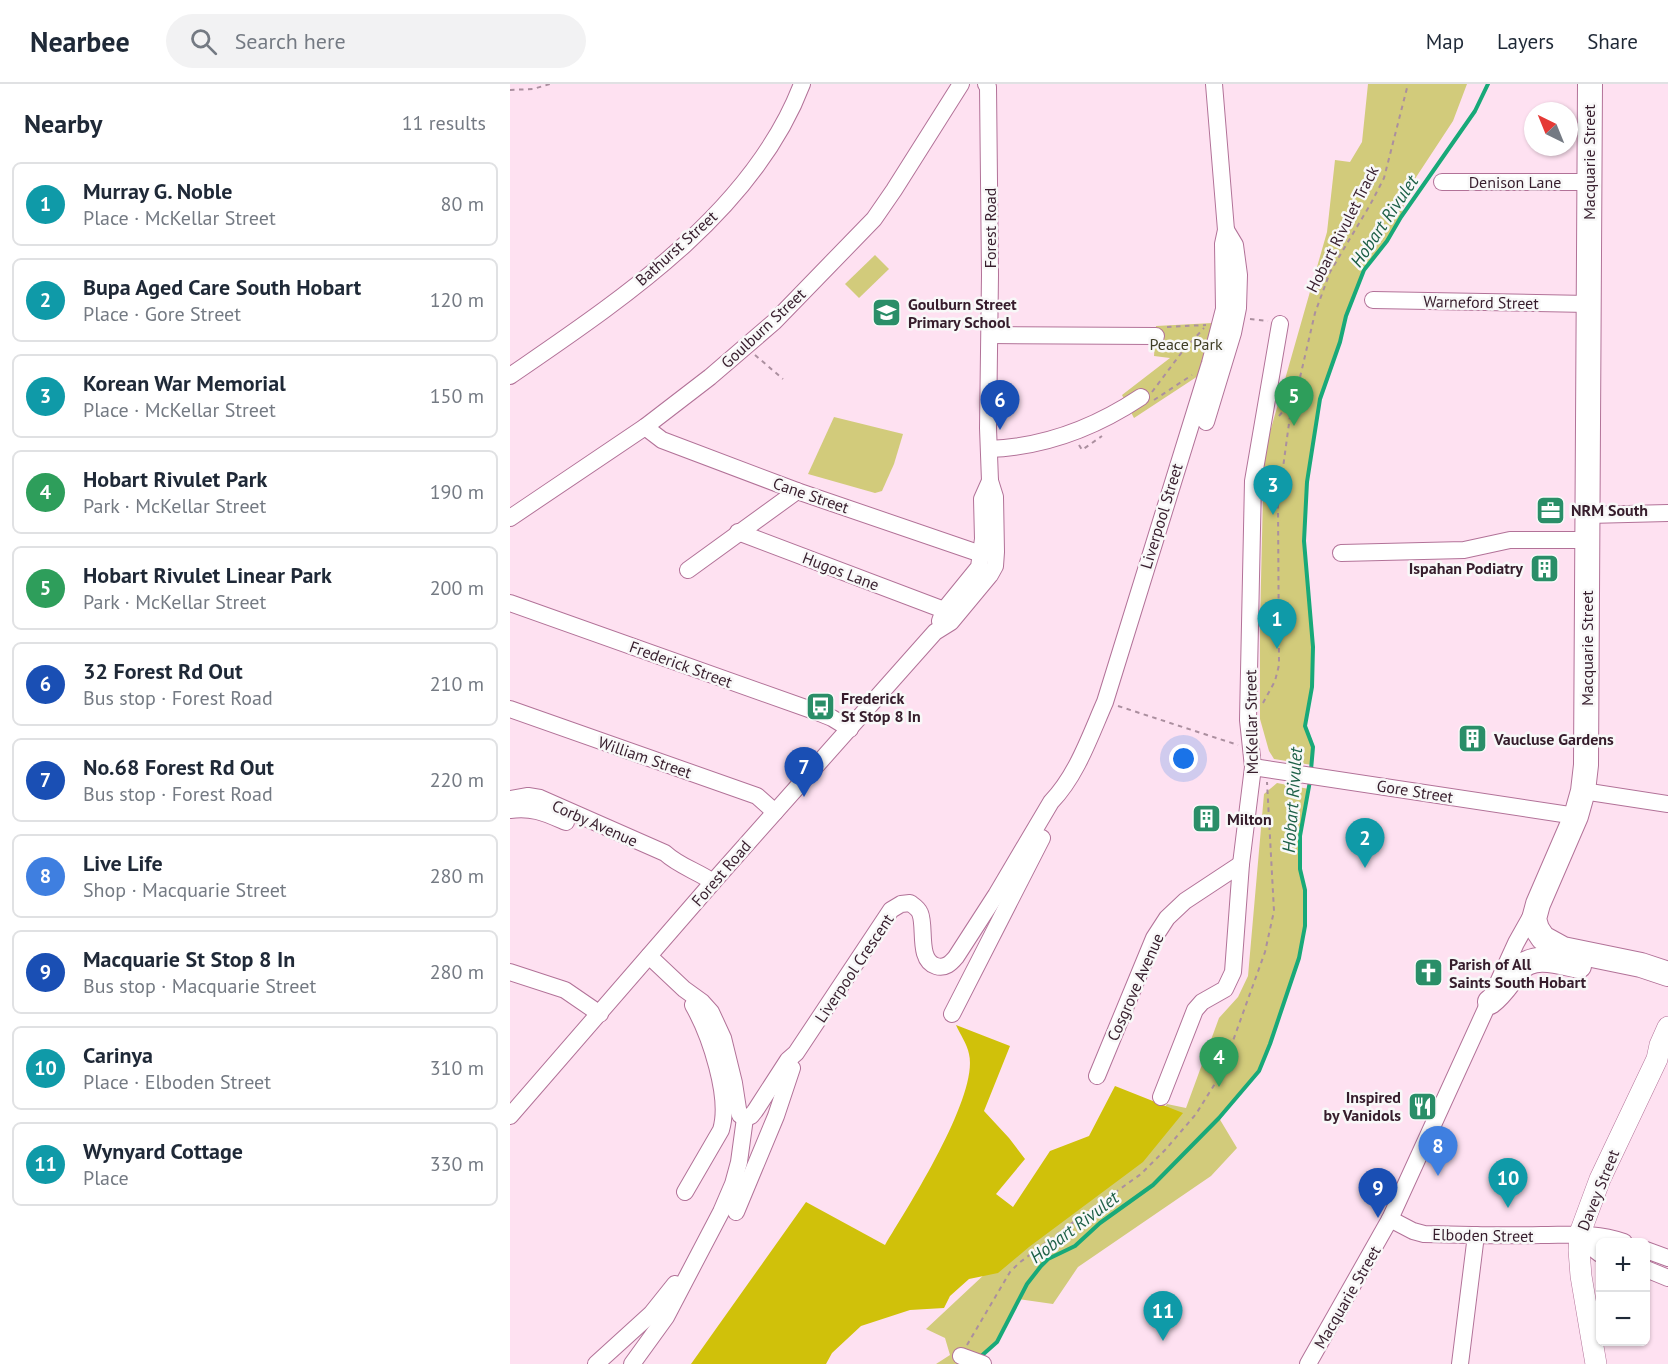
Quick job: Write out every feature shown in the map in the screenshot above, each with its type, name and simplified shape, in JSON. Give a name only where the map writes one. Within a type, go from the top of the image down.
[{"type":"highway","name":"Macquarie Street","points":[[1538,903],[1575,816],[1586,765],[1590,84]]},
{"type":"highway","points":[[1538,903],[1534,919],[1537,929],[1544,938],[1556,946],[1663,970]]},
{"type":"highway","points":[[1490,1002],[1501,994],[1518,970],[1527,962],[1538,960],[1602,971],[1663,970]]},
{"type":"highway","points":[[1663,970],[1668,989]]},
{"type":"main road","name":"Davey Street","points":[[1596,1364],[1579,1243],[1600,1179],[1662,1053],[1660,1045],[1668,1027]]},
{"type":"street","name":"Bathurst Street","points":[[510,376],[636,285],[707,222],[762,160],[782,130],[802,84]]},
{"type":"street","name":"Goulburn Street","points":[[510,518],[645,427],[774,322],[873,219],[962,84]]},
{"type":"street","name":"Forest Road","points":[[510,1116],[713,882],[935,632],[951,622],[978,592],[994,566],[995,497],[990,481],[989,449],[989,127],[986,84]]},
{"type":"street","name":"Liverpool Street","points":[[949,965],[996,895],[1051,802],[1060,793],[1084,749],[1105,702],[1213,325],[1224,309],[1223,244],[1226,230],[1214,84]]},
{"type":"street","name":"Denison Lane","points":[[1442,182],[1589,182]]},
{"type":"street","name":"Liverpool Street","points":[[1206,422],[1236,318],[1239,274],[1235,245],[1226,230]]},
{"type":"street","name":"Warneford Street","points":[[1373,300],[1588,304]]},
{"type":"street","name":"McKellar Street","points":[[1161,1097],[1195,1010],[1202,1002],[1225,989],[1233,972],[1241,864],[1253,767],[1248,720],[1253,481],[1280,324]]},
{"type":"street","points":[[990,334],[1155,336]]},
{"type":"street","points":[[989,449],[1051,440],[1076,431],[1145,398]]},
{"type":"street","name":"Cane Street","points":[[645,427],[662,440],[796,491],[981,554]]},
{"type":"street","name":"Forest Road","points":[[935,632],[944,610],[978,567],[981,554],[982,499],[990,481]]},
{"type":"street","points":[[688,570],[796,491]]},
{"type":"street","points":[[1588,515],[1668,513]]},
{"type":"street","name":"Hugos Lane","points":[[738,532],[944,610]]},
{"type":"street","points":[[1341,553],[1464,550],[1510,540],[1588,540]]},
{"type":"street","name":"Frederick Street","points":[[510,603],[817,712],[850,729]]},
{"type":"street","name":"William Street","points":[[510,710],[757,796],[775,813]]},
{"type":"street","name":"Gore Street","points":[[1253,767],[1575,816]]},
{"type":"street","points":[[510,784],[528,796]]},
{"type":"street","points":[[1582,790],[1668,804]]},
{"type":"street","name":"Liverpool Street","points":[[996,895],[950,994],[948,1008],[952,1014],[1058,806],[1060,793]]},
{"type":"street","name":"Corby Avenue","points":[[510,799],[528,796],[540,798],[665,853],[676,863]]},
{"type":"street","name":"Corby Avenue","points":[[510,810],[527,808],[540,811],[638,854],[662,862],[676,863],[698,872],[713,882]]},
{"type":"street","name":"Cosgrove Avenue","points":[[1097,1076],[1154,938],[1167,918],[1185,901],[1241,864]]},
{"type":"street","name":"Liverpool Crescent","points":[[745,1118],[751,1116],[755,1111],[788,1060],[796,1053],[891,910],[901,904],[910,903],[917,908],[921,914],[926,955],[930,963],[939,967],[949,965]]},
{"type":"street","name":"Macquarie Street","points":[[1308,1364],[1390,1219],[1516,943],[1538,903]]},
{"type":"street","points":[[632,1364],[666,1317],[721,1212],[733,1184],[742,1147],[745,1118],[740,1115],[738,1109],[734,1083],[718,1025],[702,1002],[684,989],[649,956]]},
{"type":"street","points":[[510,972],[565,990],[600,1014]]},
{"type":"street","points":[[510,983],[559,999],[581,1000]]},
{"type":"street","points":[[684,989],[704,1024],[717,1064],[724,1120],[721,1130],[685,1192]]},
{"type":"street","name":"Liverpool Crescent","points":[[736,1212],[776,1116],[796,1053]]},
{"type":"street","name":"Elboden Street","points":[[1390,1219],[1418,1233],[1543,1235],[1579,1243],[1596,1240]]},
{"type":"street","points":[[1460,1364],[1476,1235]]},
{"type":"street","points":[[1579,1243],[1596,1252]]},
{"type":"street","points":[[1650,1251],[1668,1258]]},
{"type":"street","points":[[596,1364],[651,1314],[693,1263]]},
{"type":"street","points":[[1650,1271],[1668,1278]]},
{"type":"street","points":[[963,1357],[983,1364]]},
{"type":"path","points":[[510,90],[533,89],[550,84]]},
{"type":"path","name":"Hobart Rivulet Track","points":[[1277,419],[1292,400],[1301,376],[1315,313],[1325,285],[1335,263],[1384,178],[1408,84]]},
{"type":"path","points":[[1236,318],[1280,324]]},
{"type":"path","points":[[1155,336],[1156,327],[1213,325]]},
{"type":"path","points":[[1145,398],[1182,352],[1213,325]]},
{"type":"path","points":[[747,346],[783,379]]},
{"type":"path","points":[[1248,720],[1258,712],[1275,681],[1279,665],[1278,505],[1292,400]]},
{"type":"path","points":[[1105,702],[1252,750]]},
{"type":"green space","points":[[1368,84],[1467,84],[1453,121],[1407,191],[1401,217],[1387,241],[1364,270],[1346,316],[1340,342],[1320,399],[1307,482],[1304,541],[1313,647],[1312,687],[1305,726],[1313,747],[1312,765],[1274,759],[1269,751],[1260,719],[1264,453],[1327,232],[1335,160],[1350,162],[1362,142]]},
{"type":"green space","points":[[875,255],[889,269],[859,298],[845,284]]},
{"type":"green space","name":"Peace Park","points":[[1213,323],[1198,376],[1134,418],[1122,395],[1170,358],[1154,356],[1156,326]]},
{"type":"green space","points":[[834,417],[903,434],[894,464],[882,491],[875,493],[808,474]]},
{"type":"green space","points":[[1277,783],[1309,789],[1300,836],[1300,869],[1305,890],[1305,926],[1299,958],[1259,1070],[1219,1118],[1237,1148],[1211,1176],[1078,1267],[1053,1304],[1018,1299],[997,1342],[971,1364],[936,1364],[950,1355],[945,1338],[926,1329],[1063,1201],[1123,1164],[1167,1104],[1186,1108],[1219,1018],[1238,997],[1248,976],[1264,794]]},
{"type":"shaded area","points":[[956,1025],[1010,1046],[984,1111],[1025,1159],[996,1194],[1013,1207],[1050,1151],[1089,1136],[1115,1086],[1183,1113],[1143,1162],[1029,1247],[998,1273],[969,1279],[950,1296],[944,1308],[910,1310],[861,1326],[832,1353],[826,1364],[691,1364],[806,1202],[885,1245],[939,1151],[963,1096],[969,1073],[969,1054]]},
{"type":"waterway","name":"Hobart Rivulet","points":[[1311,770],[1313,747],[1305,726],[1312,687],[1313,647],[1304,541],[1307,482],[1320,399],[1340,342],[1346,316],[1364,270],[1387,241],[1401,217],[1475,111],[1488,84]]},
{"type":"waterway","name":"Hobart Rivulet","points":[[979,1358],[997,1342],[1027,1284],[1041,1266],[1048,1259],[1075,1246],[1100,1223],[1153,1185],[1219,1118],[1259,1071],[1299,958],[1305,926],[1305,890],[1300,869],[1300,836],[1310,781]]},
{"type":"place","name":"Goulburn Street Primary School","points":[[887,313]]},
{"type":"place","name":"Hobart Rivulet Linear Park","points":[[1294,426]]},
{"type":"place","name":"32 Forest Rd Out","points":[[1000,430]]},
{"type":"place","name":"NRM South","points":[[1550,510]]},
{"type":"place","name":"Korean War Memorial","points":[[1273,515]]},
{"type":"place","name":"Ispahan Podiatry","points":[[1544,568]]},
{"type":"place","name":"Murray G. Noble","points":[[1277,649]]},
{"type":"place","name":"Frederick St Stop 8 In","points":[[820,707]]},
{"type":"place","name":"Vaucluse Gardens","points":[[1473,739]]},
{"type":"place","name":"No.68 Forest Rd Out","points":[[804,797]]},
{"type":"place","name":"Milton","points":[[1206,819]]},
{"type":"place","name":"Bupa Aged Care South Hobart","points":[[1365,868]]},
{"type":"place","name":"Parish of All Saints South Hobart","points":[[1428,973]]},
{"type":"place","name":"Hobart Rivulet Park","points":[[1219,1087]]},
{"type":"place","name":"Inspired by Vanidols","points":[[1422,1106]]},
{"type":"place","name":"Live Life","points":[[1438,1176]]},
{"type":"place","name":"Carinya","points":[[1508,1208]]},
{"type":"place","name":"Macquarie St Stop 8 In","points":[[1378,1218]]},
{"type":"place","name":"Wynyard Cottage","points":[[1163,1341]]}]
